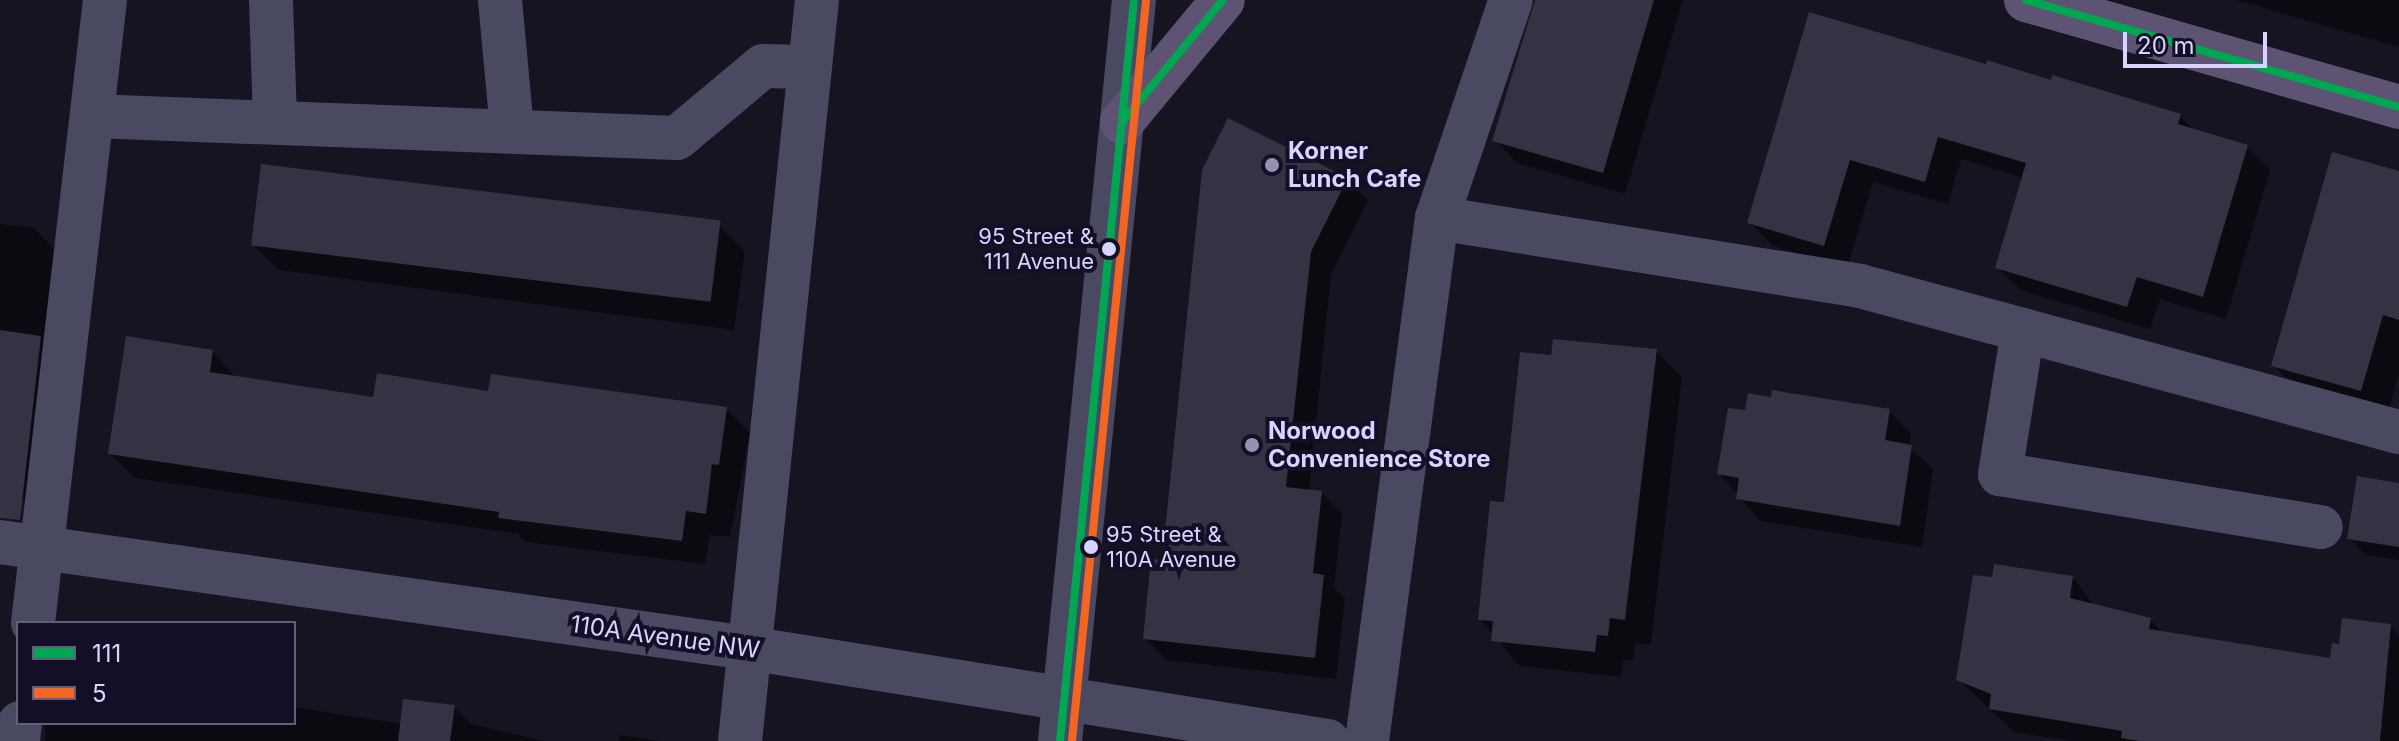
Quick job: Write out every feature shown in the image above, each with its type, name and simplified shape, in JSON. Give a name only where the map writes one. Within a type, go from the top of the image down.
[{"type":"main road","points":[[1122,122],[1223,0]]},
{"type":"main road","points":[[2026,0],[2399,107]]},
{"type":"street","points":[[33,621],[105,0]]},
{"type":"street","points":[[271,0],[275,122]]},
{"type":"street","points":[[500,0],[512,130]]},
{"type":"street","points":[[740,741],[817,0]]},
{"type":"street","points":[[1062,721],[1134,0]]},
{"type":"street","points":[[1367,741],[1437,218],[1511,0]]},
{"type":"street","points":[[92,116],[677,138],[763,66],[810,67]]},
{"type":"street","points":[[1437,218],[1860,286],[2399,432]]},
{"type":"street","points":[[2023,330],[2000,474],[2321,527]]},
{"type":"street","name":"110A Avenue NW","points":[[0,542],[748,648],[1062,721],[1328,741]]},
{"type":"building","points":[[1535,0],[1654,0],[1603,173],[1492,141]]},
{"type":"building","points":[[1809,12],[1986,64],[1987,60],[2051,80],[2052,75],[2181,114],[2178,124],[2248,145],[2203,297],[2137,277],[2127,307],[1995,268],[2026,163],[1938,137],[1925,182],[1850,160],[1824,246],[1747,223]]},
{"type":"building","points":[[1228,118],[1348,178],[1311,252],[1286,487],[1322,491],[1313,573],[1324,575],[1315,658],[1143,639],[1151,559],[1162,560],[1202,170]]},
{"type":"building","points":[[2332,152],[2399,171],[2399,320],[2383,315],[2361,391],[2271,366]]},
{"type":"building","points":[[261,164],[721,220],[711,302],[251,245]]},
{"type":"building","points":[[0,330],[41,336],[20,520],[0,518]]},
{"type":"building","points":[[126,336],[213,350],[210,372],[373,397],[377,373],[488,391],[491,374],[727,407],[719,465],[712,464],[706,514],[686,511],[682,541],[498,518],[499,512],[108,454]]},
{"type":"building","points":[[1553,339],[1657,349],[1625,620],[1610,618],[1608,636],[1597,635],[1595,652],[1491,641],[1493,621],[1478,620],[1490,501],[1504,502],[1520,352],[1551,355]]},
{"type":"building","points":[[1772,390],[1890,409],[1885,440],[1912,445],[1900,526],[1736,499],[1739,478],[1717,474],[1728,408],[1745,410],[1748,393],[1771,397]]},
{"type":"building","points":[[2357,476],[2399,483],[2399,547],[2347,539]]},
{"type":"building","points":[[1994,564],[2073,576],[2070,598],[2151,618],[2149,629],[2330,658],[2332,643],[2339,644],[2342,618],[2391,624],[2380,741],[2140,741],[2121,738],[2122,731],[1989,709],[1991,694],[1956,680],[1973,575],[1992,577]]},
{"type":"building","points":[[403,699],[455,705],[450,741],[398,741]]},
{"type":"transit line","name":"111","points":[[1060,741],[1134,0]]},
{"type":"transit line","name":"111","points":[[1122,122],[1223,0]]},
{"type":"transit line","name":"111","points":[[2026,0],[2399,107]]},
{"type":"transit line","name":"5","points":[[1072,741],[1146,1]]},
{"type":"place","name":"Korner Lunch Cafe","points":[[1272,165]]},
{"type":"place","name":"95 Street & 111 Avenue","points":[[1109,249]]},
{"type":"place","name":"Norwood Convenience Store","points":[[1252,445]]},
{"type":"place","name":"95 Street & 110A Avenue","points":[[1091,547]]}]
